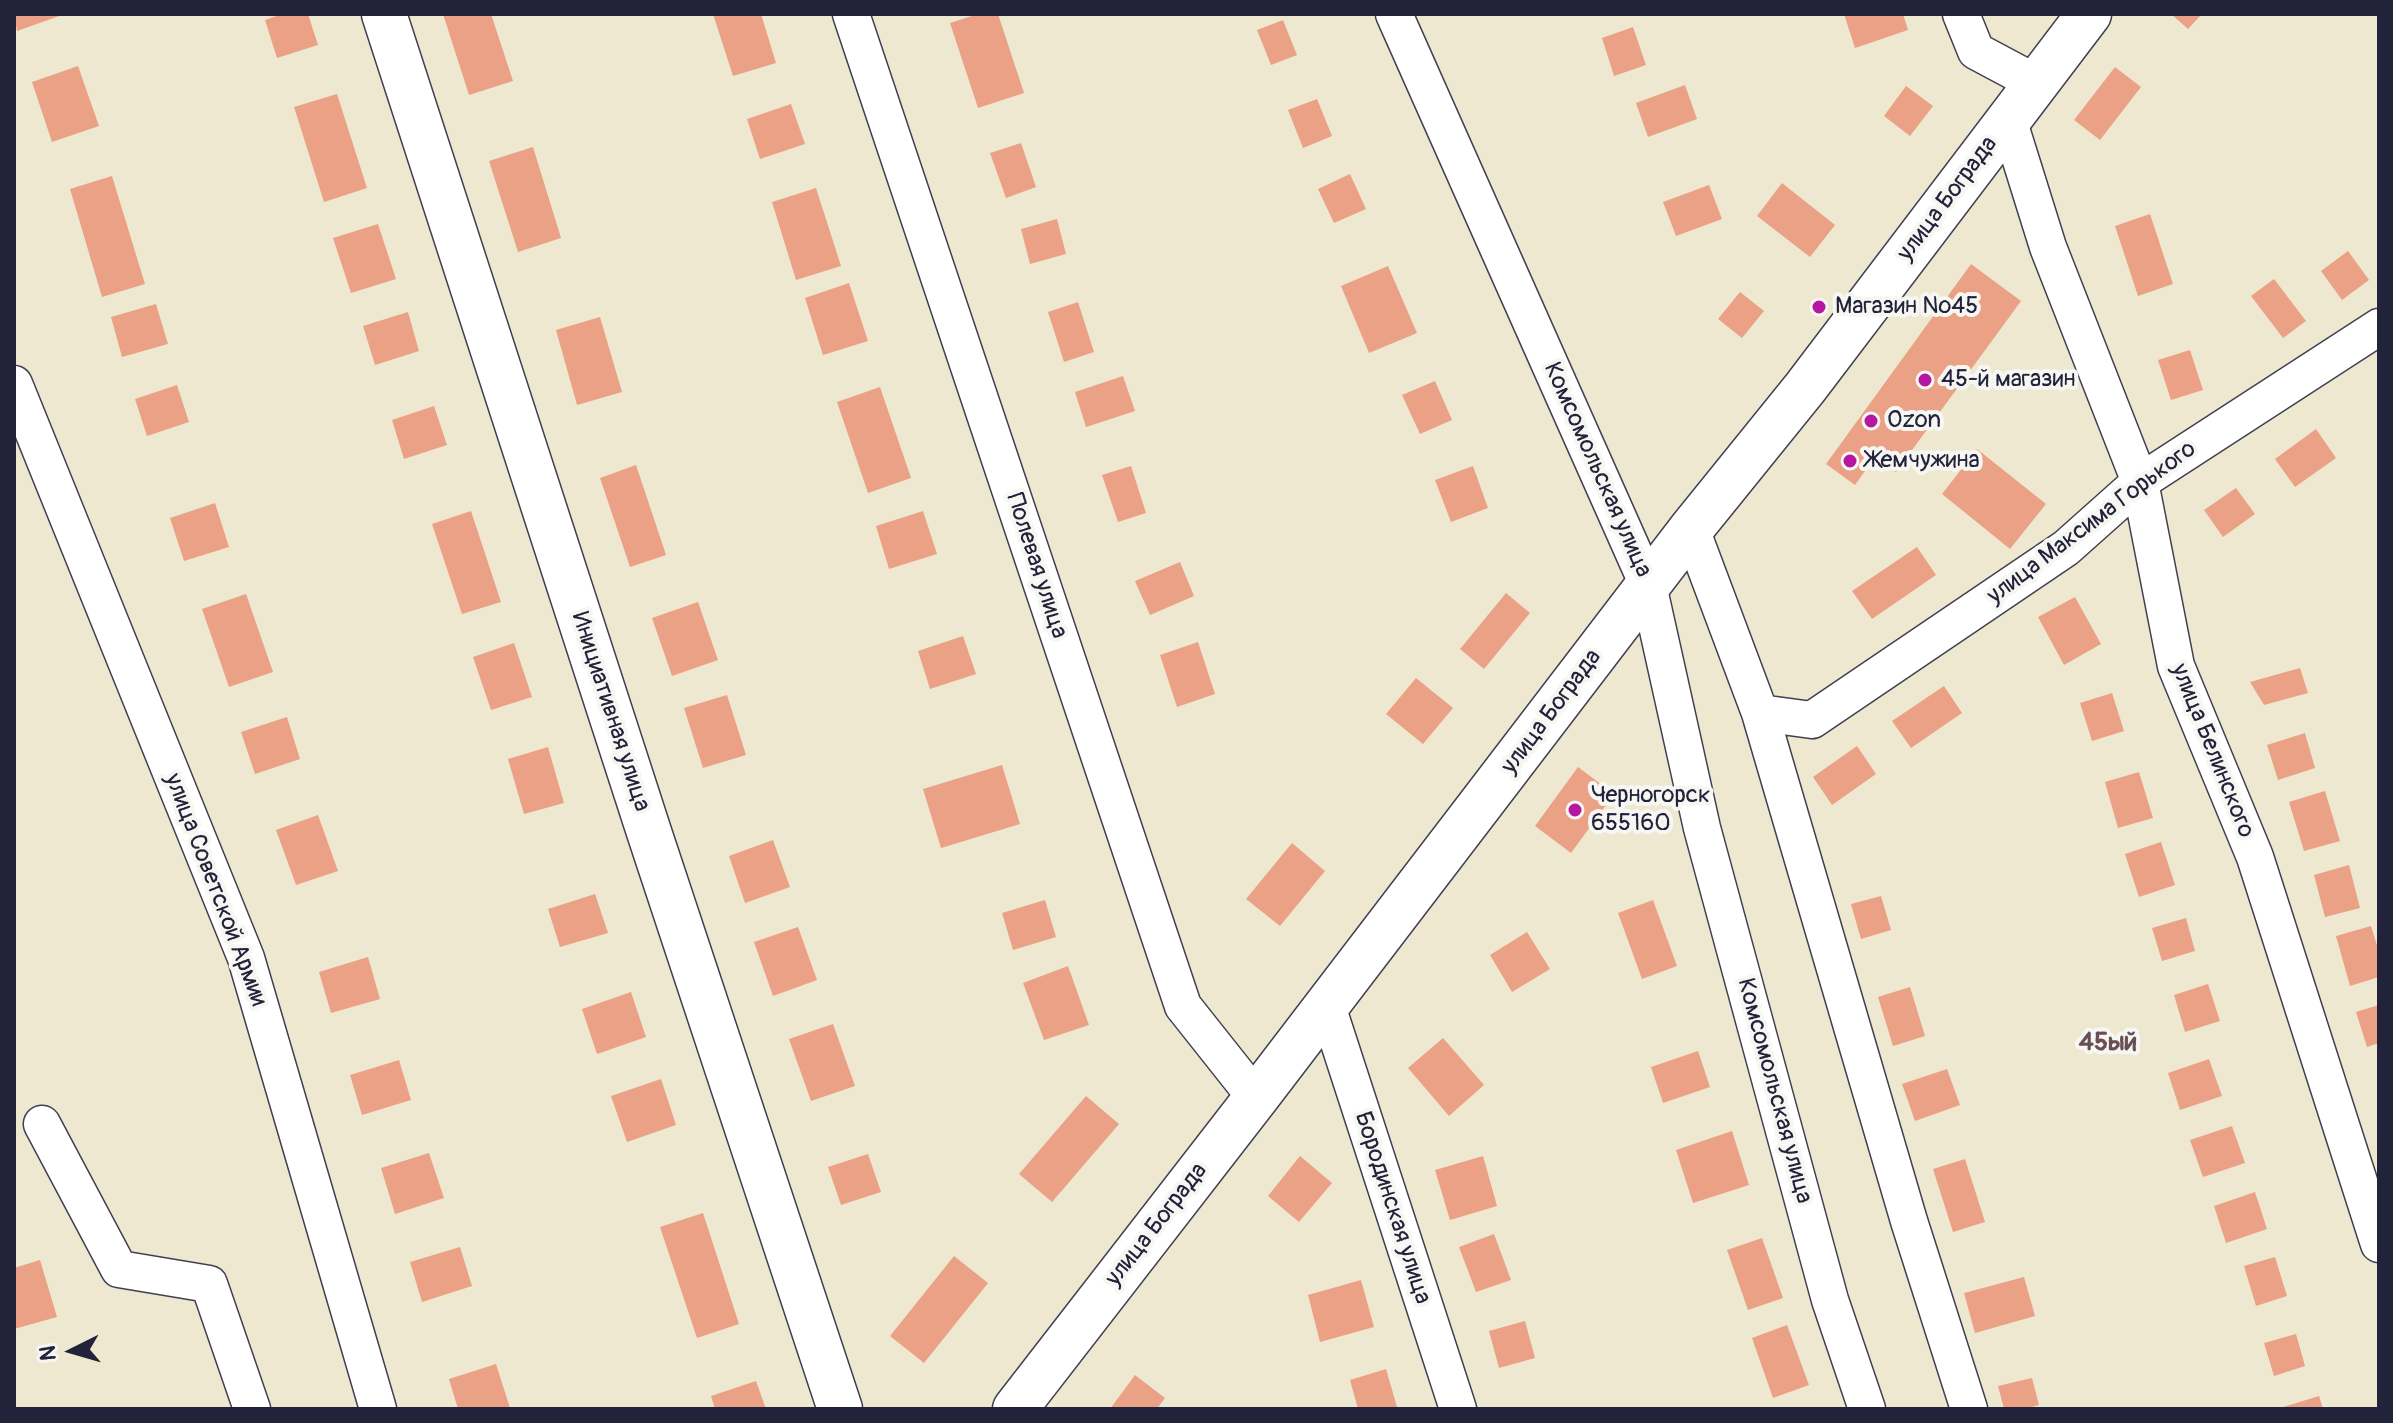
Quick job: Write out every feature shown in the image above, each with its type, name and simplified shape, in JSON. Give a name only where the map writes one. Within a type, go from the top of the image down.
[{"type":"main road","name":"Инициативная улица","points":[[384,14],[840,1409]]},
{"type":"main road","name":"улица Бограда","points":[[1024,1404],[1648,585],[1805,388],[2089,14]]},
{"type":"street","name":"Полевая улица","points":[[851,14],[1183,1006],[1256,1098]]},
{"type":"street","name":"Комсомольская улица","points":[[1394,14],[1648,585],[1702,828],[1830,1300],[1867,1409]]},
{"type":"street","points":[[1961,14],[1976,51],[2036,83]]},
{"type":"street","name":"улица Белинского","points":[[2008,119],[2048,247],[2140,482],[2176,666],[2255,857],[2379,1244]]},
{"type":"street","name":"улица Максима Горького","points":[[1760,713],[1812,720],[2066,548],[2140,482],[2379,327]]},
{"type":"street","name":"улица Советской Армии","points":[[14,384],[246,958],[378,1409]]},
{"type":"street","points":[[1691,529],[1760,713],[1909,1221],[1969,1409]]},
{"type":"street","name":"Бородинская улица","points":[[1327,1006],[1458,1409]]},
{"type":"street","points":[[42,1124],[119,1269],[209,1284],[252,1409]]},
{"type":"building","points":[[14,14],[65,14],[17,31]]},
{"type":"building","points":[[282,14],[308,14],[318,45],[277,58],[265,20]]},
{"type":"building","points":[[443,14],[491,14],[513,81],[469,95]]},
{"type":"building","points":[[713,14],[761,14],[776,63],[733,76]]},
{"type":"building","points":[[978,14],[998,14],[1024,93],[978,108],[950,23]]},
{"type":"building","points":[[1844,14],[1903,14],[1908,30],[1855,48]]},
{"type":"building","points":[[2171,14],[2202,14],[2188,29]]},
{"type":"building","points":[[1283,20],[1297,55],[1271,65],[1257,30]]},
{"type":"building","points":[[1633,27],[1646,65],[1614,76],[1602,38]]},
{"type":"building","points":[[78,66],[99,126],[52,142],[32,82]]},
{"type":"building","points":[[2115,67],[2141,87],[2100,140],[2074,120]]},
{"type":"building","points":[[1685,85],[1697,119],[1648,137],[1636,103]]},
{"type":"building","points":[[1906,86],[1933,106],[1910,136],[1884,116]]},
{"type":"building","points":[[337,94],[367,188],[324,202],[294,107]]},
{"type":"building","points":[[1317,99],[1332,136],[1303,148],[1288,110]]},
{"type":"building","points":[[791,104],[805,144],[760,159],[747,119]]},
{"type":"building","points":[[1021,143],[1036,187],[1006,198],[990,153]]},
{"type":"building","points":[[533,147],[561,238],[518,252],[489,161]]},
{"type":"building","points":[[1350,174],[1366,209],[1334,223],[1318,189]]},
{"type":"building","points":[[112,176],[145,284],[102,297],[70,189]]},
{"type":"building","points":[[1782,183],[1835,225],[1810,257],[1757,216]]},
{"type":"building","points":[[1709,185],[1722,219],[1676,236],[1663,202]]},
{"type":"building","points":[[816,188],[841,266],[796,280],[772,202]]},
{"type":"building","points":[[2150,214],[2173,284],[2138,296],[2115,226]]},
{"type":"building","points":[[1057,219],[1066,254],[1030,264],[1021,229]]},
{"type":"building","points":[[378,224],[396,279],[351,293],[333,238]]},
{"type":"building","points":[[2348,251],[2369,280],[2342,300],[2321,271]]},
{"type":"building","name":"45-й магазин","points":[[1971,264],[2021,301],[1896,472],[1875,457],[1855,485],[1826,464]]},
{"type":"building","points":[[1388,266],[1417,333],[1369,353],[1341,286]]},
{"type":"building","points":[[2274,279],[2306,321],[2283,338],[2251,296]]},
{"type":"building","points":[[849,283],[868,341],[823,355],[805,298]]},
{"type":"building","points":[[1740,292],[1764,311],[1742,338],[1718,319]]},
{"type":"building","points":[[1078,302],[1094,352],[1064,362],[1048,312]]},
{"type":"building","points":[[156,304],[168,344],[122,357],[111,317]]},
{"type":"building","points":[[408,312],[419,351],[375,365],[363,326]]},
{"type":"building","points":[[600,317],[622,392],[577,405],[556,330]]},
{"type":"building","points":[[2190,350],[2203,390],[2171,400],[2158,360]]},
{"type":"building","points":[[1123,376],[1135,411],[1086,427],[1075,392]]},
{"type":"building","points":[[1435,381],[1452,420],[1420,434],[1402,395]]},
{"type":"building","points":[[177,385],[189,422],[147,436],[135,399]]},
{"type":"building","points":[[880,387],[911,478],[868,493],[837,402]]},
{"type":"building","points":[[434,406],[447,445],[404,459],[392,420]]},
{"type":"building","points":[[2316,429],[2336,458],[2295,487],[2275,459]]},
{"type":"building","points":[[1977,449],[2046,504],[2010,549],[1942,494]]},
{"type":"building","points":[[636,465],[666,555],[630,567],[600,478]]},
{"type":"building","points":[[1131,466],[1146,513],[1118,522],[1102,475]]},
{"type":"building","points":[[1473,466],[1488,508],[1451,522],[1435,480]]},
{"type":"building","points":[[2236,488],[2255,514],[2223,537],[2204,510]]},
{"type":"building","points":[[215,503],[229,547],[184,561],[170,518]]},
{"type":"building","points":[[471,511],[501,602],[462,614],[432,524]]},
{"type":"building","points":[[923,511],[937,554],[889,569],[876,526]]},
{"type":"building","points":[[1917,547],[1936,575],[1872,619],[1852,591]]},
{"type":"building","points":[[1180,562],[1194,596],[1150,615],[1135,581]]},
{"type":"building","points":[[1506,593],[1530,613],[1484,669],[1460,649]]},
{"type":"building","points":[[246,594],[273,672],[229,687],[202,609]]},
{"type":"building","points":[[2075,597],[2101,644],[2064,665],[2038,617]]},
{"type":"building","points":[[698,602],[718,660],[672,676],[652,618]]},
{"type":"building","points":[[963,636],[976,674],[930,689],[918,651]]},
{"type":"building","points":[[1198,642],[1215,694],[1177,707],[1160,655]]},
{"type":"building","points":[[514,643],[532,697],[491,710],[473,657]]},
{"type":"building","points":[[2300,668],[2308,693],[2264,705],[2250,682]]},
{"type":"building","points":[[1416,678],[1453,708],[1423,744],[1386,714]]},
{"type":"building","points":[[1944,686],[1962,713],[1911,748],[1892,721]]},
{"type":"building","points":[[2112,693],[2124,731],[2092,741],[2080,703]]},
{"type":"building","points":[[727,695],[746,755],[703,768],[684,708]]},
{"type":"building","points":[[287,717],[300,759],[255,774],[241,732]]},
{"type":"building","points":[[2305,733],[2315,768],[2278,780],[2267,745]]},
{"type":"building","points":[[1857,746],[1876,774],[1832,805],[1813,777]]},
{"type":"building","points":[[548,747],[564,803],[524,814],[508,759]]},
{"type":"building","points":[[1002,765],[1020,824],[941,848],[923,789]]},
{"type":"building","name":"Черногорск 655160","points":[[1578,767],[1614,794],[1571,853],[1535,826]]},
{"type":"building","points":[[2139,772],[2153,818],[2118,828],[2105,782]]},
{"type":"building","points":[[2325,791],[2340,841],[2304,851],[2289,802]]},
{"type":"building","points":[[318,815],[338,871],[296,885],[276,830]]},
{"type":"building","points":[[773,840],[790,887],[745,903],[729,856]]},
{"type":"building","points":[[2161,842],[2175,885],[2139,897],[2125,854]]},
{"type":"building","points":[[1292,843],[1325,871],[1280,926],[1246,899]]},
{"type":"building","points":[[2349,865],[2360,908],[2325,917],[2314,875]]},
{"type":"building","points":[[595,894],[608,933],[560,947],[548,909]]},
{"type":"building","points":[[1881,896],[1891,930],[1861,939],[1851,904]]},
{"type":"building","points":[[1045,900],[1056,937],[1013,950],[1002,913]]},
{"type":"building","points":[[1653,900],[1677,966],[1642,979],[1618,913]]},
{"type":"building","points":[[2186,918],[2195,951],[2162,961],[2152,928]]},
{"type":"building","points":[[2371,926],[2379,952],[2379,977],[2350,986],[2336,936]]},
{"type":"building","points":[[798,927],[817,980],[773,996],[754,942]]},
{"type":"building","points":[[1527,932],[1550,969],[1512,992],[1490,955]]},
{"type":"building","points":[[368,957],[380,999],[331,1013],[319,972]]},
{"type":"building","points":[[1068,966],[1089,1025],[1044,1040],[1023,983]]},
{"type":"building","points":[[2208,984],[2220,1021],[2185,1032],[2174,995]]},
{"type":"building","points":[[1910,987],[1925,1036],[1893,1046],[1878,997]]},
{"type":"building","points":[[631,992],[646,1037],[597,1054],[582,1009]]},
{"type":"building","points":[[2379,1005],[2379,1043],[2367,1047],[2356,1012]]},
{"type":"building","points":[[833,1024],[855,1086],[811,1101],[789,1039]]},
{"type":"building","points":[[1443,1038],[1484,1085],[1449,1116],[1408,1068]]},
{"type":"building","points":[[1698,1051],[1710,1087],[1663,1103],[1651,1067]]},
{"type":"building","points":[[2209,1059],[2222,1096],[2180,1110],[2168,1073]]},
{"type":"building","points":[[399,1060],[411,1100],[362,1115],[350,1075]]},
{"type":"building","points":[[1947,1069],[1960,1105],[1915,1121],[1902,1084]]},
{"type":"building","points":[[661,1079],[676,1125],[627,1142],[611,1096]]},
{"type":"building","points":[[1086,1096],[1119,1124],[1052,1202],[1019,1174]]},
{"type":"building","points":[[2232,1126],[2245,1163],[2203,1177],[2190,1140]]},
{"type":"building","points":[[1732,1131],[1749,1185],[1693,1203],[1676,1150]]},
{"type":"building","points":[[429,1153],[444,1198],[395,1214],[381,1168]]},
{"type":"building","points":[[868,1154],[881,1192],[841,1205],[828,1167]]},
{"type":"building","points":[[1300,1156],[1332,1183],[1299,1222],[1268,1196]]},
{"type":"building","points":[[1483,1156],[1497,1206],[1450,1220],[1435,1170]]},
{"type":"building","points":[[1965,1159],[1985,1222],[1953,1232],[1933,1169]]},
{"type":"building","points":[[2255,1192],[2267,1229],[2226,1243],[2214,1206]]},
{"type":"building","points":[[703,1213],[739,1324],[697,1338],[660,1227]]},
{"type":"building","points":[[1494,1234],[1511,1280],[1476,1292],[1459,1247]]},
{"type":"building","points":[[1762,1238],[1783,1298],[1748,1310],[1727,1250]]},
{"type":"building","points":[[460,1247],[472,1286],[422,1302],[410,1262]]},
{"type":"building","points":[[954,1256],[988,1283],[924,1363],[890,1336]]},
{"type":"building","points":[[2275,1257],[2287,1296],[2256,1306],[2244,1266]]},
{"type":"building","points":[[40,1260],[57,1317],[14,1329],[14,1268]]},
{"type":"building","points":[[2024,1277],[2035,1316],[1975,1333],[1964,1293]]},
{"type":"building","points":[[1361,1280],[1374,1327],[1320,1342],[1308,1295]]},
{"type":"building","points":[[1525,1321],[1535,1358],[1499,1368],[1489,1331]]},
{"type":"building","points":[[1787,1325],[1809,1385],[1773,1398],[1752,1338]]},
{"type":"building","points":[[2296,1334],[2305,1366],[2274,1376],[2264,1343]]},
{"type":"building","points":[[496,1364],[510,1408],[458,1409],[449,1379]]},
{"type":"building","points":[[1386,1369],[1397,1407],[1358,1409],[1350,1380]]},
{"type":"building","points":[[1135,1375],[1165,1398],[1157,1409],[1110,1409]]},
{"type":"building","points":[[2032,1378],[2039,1405],[2004,1409],[1998,1386]]},
{"type":"building","points":[[756,1381],[766,1409],[715,1409],[711,1396]]},
{"type":"building","points":[[2319,1396],[2323,1409],[2280,1409],[2280,1408]]},
{"type":"place","name":"Магазин №45","points":[[1819,307]]},
{"type":"place","name":"45-й магазин","points":[[1925,380]]},
{"type":"place","name":"Ozon","points":[[1871,421]]},
{"type":"place","name":"Жемчужина","points":[[1850,461]]},
{"type":"place","name":"Черногорск 655160","points":[[1575,810]]},
{"type":"district","name":"45ый","points":[[2108,1043]]}]
